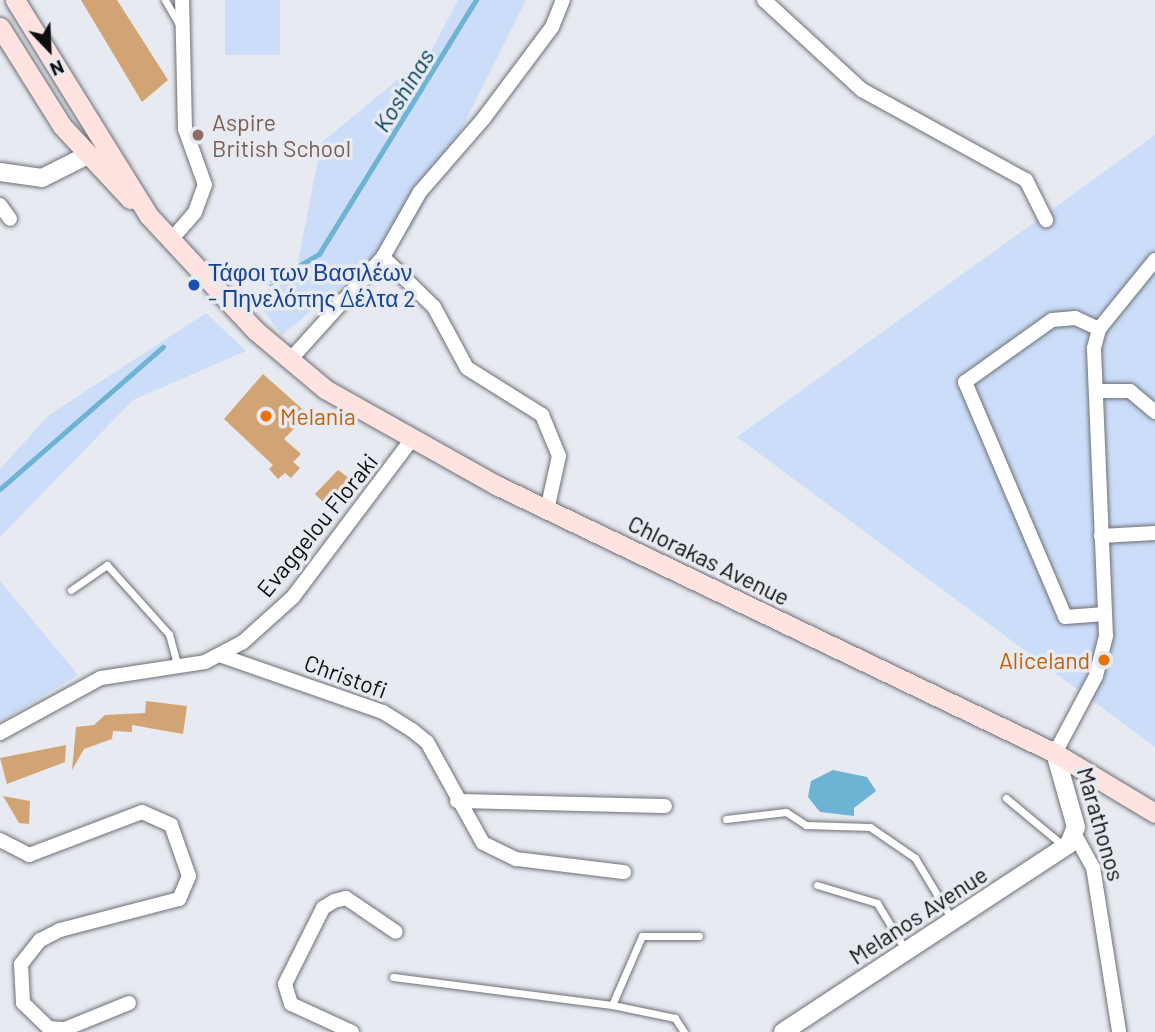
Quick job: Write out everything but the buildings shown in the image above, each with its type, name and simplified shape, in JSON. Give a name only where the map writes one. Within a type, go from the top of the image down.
[{"type":"main road","points":[[15,0],[149,216]]},
{"type":"main road","points":[[0,27],[35,90],[86,156],[149,216]]},
{"type":"main road","name":"Chlorakas Avenue","points":[[149,216],[256,331],[289,361],[410,442],[1055,753],[1155,813]]},
{"type":"street","points":[[170,241],[195,212],[205,185],[185,129],[186,34],[182,0]]},
{"type":"street","points":[[289,361],[383,257],[420,192],[484,118],[552,27],[562,0]]},
{"type":"street","points":[[764,0],[862,90],[1026,180],[1046,220]]},
{"type":"street","points":[[0,172],[42,178],[86,156]]},
{"type":"street","points":[[0,205],[10,219]]},
{"type":"street","points":[[383,257],[434,307],[467,368],[542,415],[559,456],[547,510]]},
{"type":"street","points":[[1055,753],[1096,676],[1105,614],[1096,391],[1099,329],[1155,260]]},
{"type":"street","points":[[1099,329],[1075,318],[1052,320],[965,382],[1065,617],[1105,614]]},
{"type":"street","points":[[1096,391],[1130,391],[1155,412]]},
{"type":"street","name":"Evaggelou Floraki","points":[[222,656],[293,597],[410,442]]},
{"type":"street","points":[[1101,536],[1155,533]]},
{"type":"street","points":[[0,733],[101,678],[222,656]]},
{"type":"street","name":"Christofi","points":[[222,656],[383,712],[427,742],[457,801],[483,843],[516,859],[624,872]]},
{"type":"street","name":"Marathonos","points":[[1055,753],[1070,841],[1093,867],[1119,1032]]},
{"type":"street","points":[[457,801],[665,806]]},
{"type":"street","points":[[0,840],[29,855],[142,811],[171,825],[189,876],[178,900],[60,930],[40,940],[21,964],[23,1003],[48,1028],[65,1029],[129,1003]]},
{"type":"street","name":"Melanos Avenue","points":[[783,1032],[907,953],[1070,841]]},
{"type":"street","points":[[352,1032],[290,1004],[285,984],[323,908],[334,901],[346,898],[396,932]]},
{"type":"lane","points":[[165,0],[186,34]]},
{"type":"lane","points":[[71,590],[107,565],[169,634],[177,664]]},
{"type":"lane","points":[[1006,798],[1070,841]]},
{"type":"lane","points":[[726,819],[786,812],[806,825],[870,827],[915,858],[953,922]]},
{"type":"lane","points":[[817,884],[877,903],[907,953]]},
{"type":"lane","points":[[612,1005],[642,936],[699,936]]},
{"type":"lane","points":[[393,977],[612,1005],[675,1018],[684,1032]]},
{"type":"shaded area","points":[[225,0],[280,0],[280,55],[225,55]]},
{"type":"shaded area","points":[[458,0],[526,0],[412,228],[282,335],[253,297],[295,278],[321,143],[430,53]]},
{"type":"shaded area","points":[[1155,135],[1155,747],[737,437]]},
{"type":"shaded area","points":[[206,313],[246,351],[133,400],[0,537],[0,469],[49,415]]},
{"type":"shaded area","points":[[0,581],[78,675],[0,722]]},
{"type":"water","points":[[833,770],[867,777],[876,791],[854,808],[854,816],[820,812],[808,797],[811,781]]},
{"type":"waterway","name":"Koshinas","points":[[270,283],[319,254],[476,0]]},
{"type":"waterway","name":"Koshinas","points":[[0,489],[163,347]]},
{"type":"place","name":"Aspire British School","points":[[198,135]]},
{"type":"place","name":"Τάφοι των Βασιλέων - Πηνελόπης Δέλτα 2","points":[[194,285]]},
{"type":"place","name":"Melania","points":[[266,416]]},
{"type":"place","name":"Aliceland","points":[[1104,660]]}]
